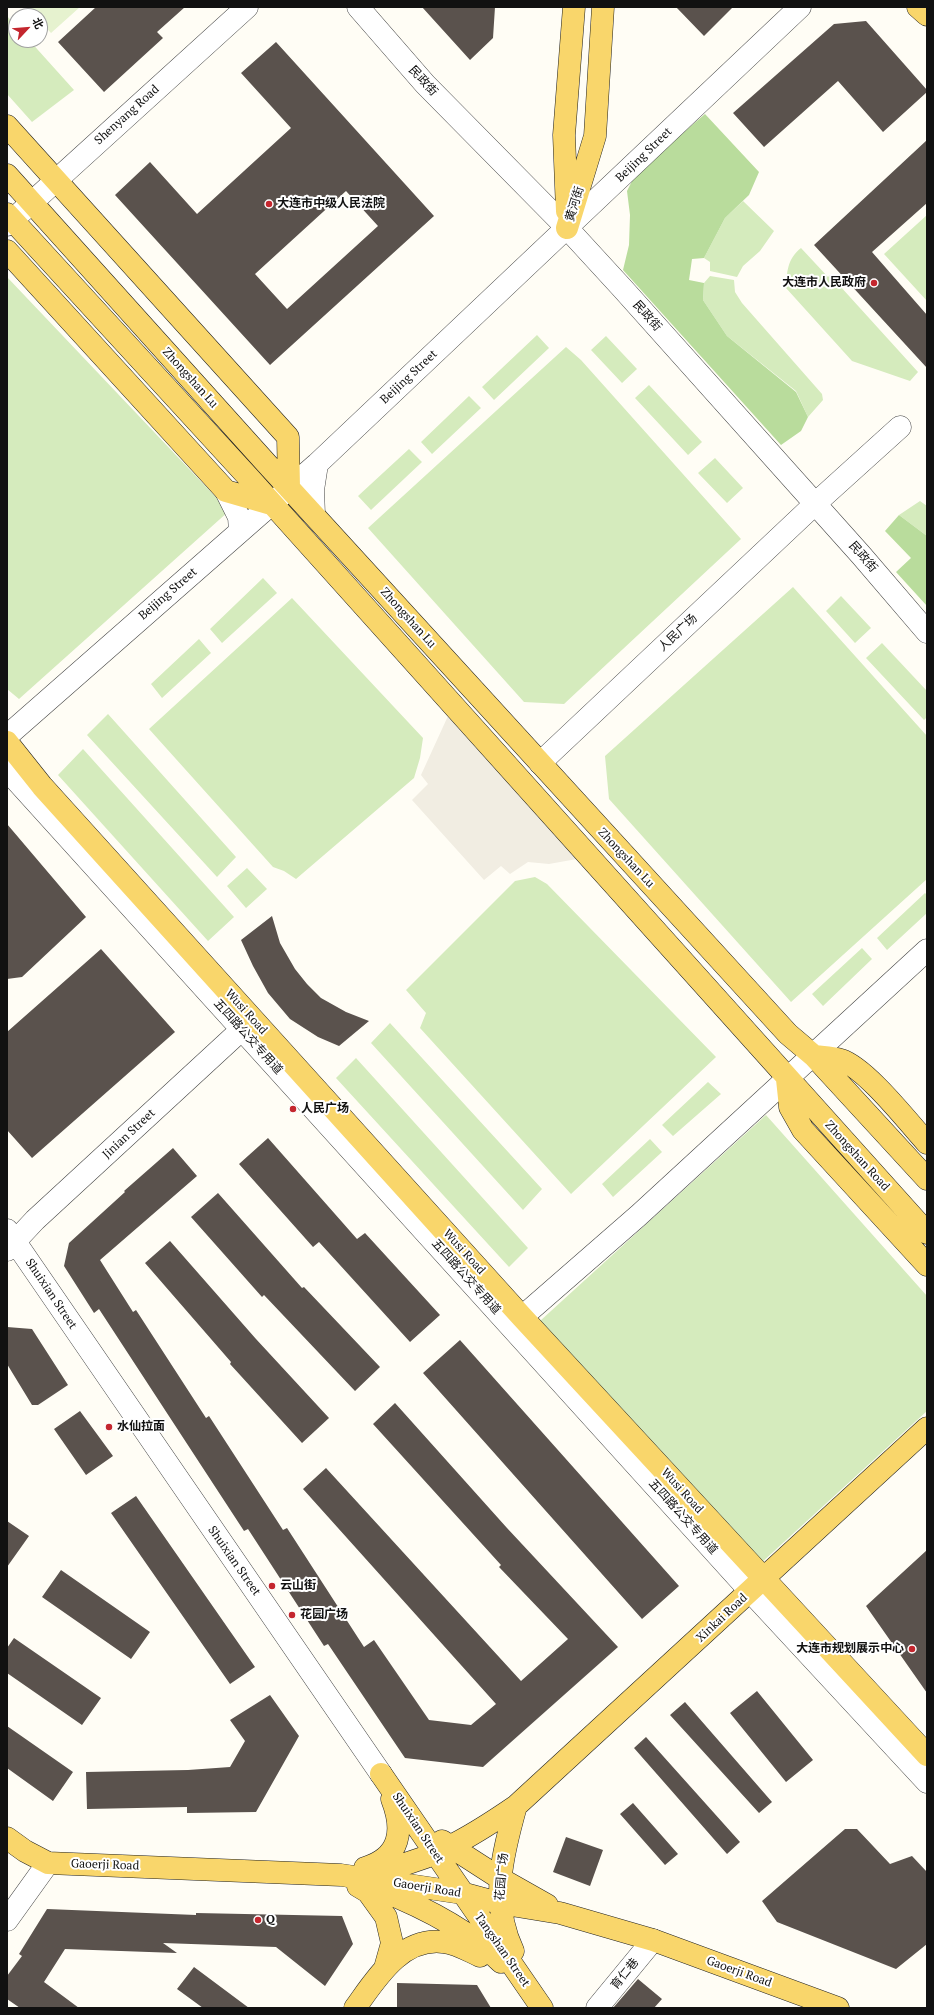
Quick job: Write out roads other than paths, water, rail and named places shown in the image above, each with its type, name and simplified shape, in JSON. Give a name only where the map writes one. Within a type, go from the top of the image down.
[{"type":"main road","name":"黄河街","points":[[567,228],[564,135],[574,7]]},
{"type":"main road","name":"黄河街","points":[[567,228],[595,136],[603,7]]},
{"type":"main road","points":[[918,7],[927,15]]},
{"type":"main road","points":[[7,126],[288,437],[289,488]]},
{"type":"main road","name":"Zhongshan Lu","points":[[7,175],[289,488],[788,1034],[814,1056]]},
{"type":"main road","name":"Zhongshan Lu","points":[[9,220],[271,504],[787,1079]]},
{"type":"main road","points":[[7,251],[226,491],[271,504]]},
{"type":"main road","name":"Wusi Road","points":[[7,742],[42,786],[247,1025],[522,1317],[757,1586],[927,1755]]},
{"type":"main road","points":[[814,1056],[841,1060],[854,1067],[868,1079],[927,1143]]},
{"type":"main road","points":[[814,1056],[927,1179]]},
{"type":"main road","points":[[787,1079],[790,1107],[803,1130],[927,1265]]},
{"type":"main road","name":"Zhongshan Road","points":[[787,1079],[927,1233]]},
{"type":"main road","name":"Xinkai Road","points":[[341,1875],[400,1866],[419,1861],[482,1830],[516,1806],[757,1586],[927,1428]]},
{"type":"main road","points":[[341,1875],[378,1864],[389,1855],[398,1842],[398,1820],[392,1800],[381,1774]]},
{"type":"main road","name":"Shuixian Street","points":[[381,1774],[444,1850],[462,1893]]},
{"type":"main road","points":[[516,1806],[511,1860],[520,1878],[560,1912]]},
{"type":"main road","name":"花园广场","points":[[516,1806],[505,1845],[499,1903],[503,1928],[536,1999]]},
{"type":"main road","name":"Gaoerji Road","points":[[7,1838],[25,1851],[48,1863],[341,1875],[462,1893],[499,1903],[560,1912],[653,1940],[838,2008]]},
{"type":"main road","points":[[444,1850],[501,1879],[560,1912]]},
{"type":"main road","points":[[341,1875],[368,1892],[386,1917],[392,1943],[384,1968]]},
{"type":"main road","points":[[341,1875],[406,1900],[485,1947],[536,1999]]},
{"type":"main road","name":"Tangshan Street","points":[[462,1893],[536,1999]]},
{"type":"main road","points":[[355,2008],[384,1968],[413,1946],[429,1942],[444,1942],[488,1960],[536,1999]]},
{"type":"street","name":"Shenyang Road","points":[[9,220],[56,180],[247,7]]},
{"type":"street","name":"民政街","points":[[358,7],[425,84],[567,228],[816,504],[927,632]]},
{"type":"street","name":"Beijing Street","points":[[7,736],[317,464],[800,7]]},
{"type":"street","name":"人民广场","points":[[540,763],[900,427]]},
{"type":"street","points":[[314,515],[313,490],[317,464]]},
{"type":"street","points":[[226,491],[239,518],[240,531]]},
{"type":"street","name":"五四路公交专用道","points":[[7,770],[247,1025],[757,1586],[927,1782]]},
{"type":"street","points":[[522,1317],[639,1216],[927,950]]},
{"type":"street","name":"Jinian Street","points":[[10,1240],[247,1025]]},
{"type":"street","name":"Shuixian Street","points":[[10,1240],[381,1774]]},
{"type":"street","points":[[7,1920],[48,1863]]},
{"type":"street","name":"育仁巷","points":[[597,2008],[653,1940]]},
{"type":"place","name":"大连市中级人民法院","points":[[269,204]]},
{"type":"place","name":"大连市人民政府","points":[[874,283]]},
{"type":"place","name":"人民广场","points":[[293,1109]]},
{"type":"place","name":"水仙拉面","points":[[109,1427]]},
{"type":"place","name":"云山街","points":[[272,1586]]},
{"type":"place","name":"花园广场","points":[[292,1615]]},
{"type":"place","name":"大连市规划展示中心","points":[[912,1649]]},
{"type":"place","name":"Q","points":[[258,1920]]}]
